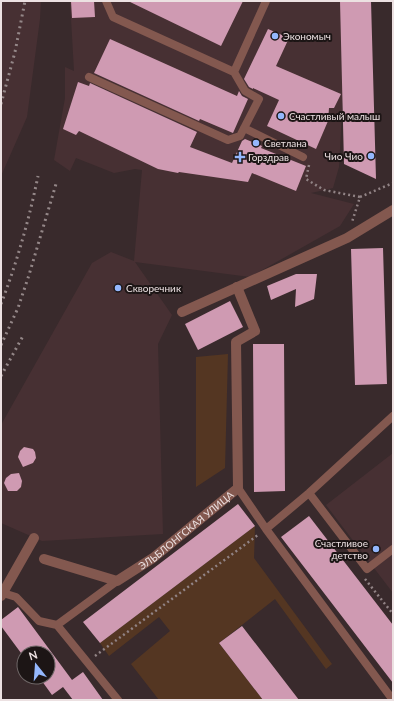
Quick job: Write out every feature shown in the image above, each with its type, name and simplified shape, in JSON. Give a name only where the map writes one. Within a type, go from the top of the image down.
[{"type":"street","points":[[182,312],[347,238],[393,210]]},
{"type":"street","name":"ЭЛЬБЛОНГСКАЯ УЛИЦА","points":[[117,581],[153,558],[238,488],[236,342],[255,331],[237,287]]},
{"type":"street","points":[[2,594],[34,538]]},
{"type":"street","points":[[44,558],[117,581]]},
{"type":"lane","points":[[89,77],[228,140],[240,136],[259,99],[245,92],[234,72],[113,17],[106,1]]},
{"type":"lane","points":[[234,72],[266,1]]},
{"type":"lane","points":[[244,128],[303,156]]},
{"type":"lane","points":[[266,528],[308,493],[393,416]]},
{"type":"lane","points":[[238,488],[393,700]]},
{"type":"lane","points":[[308,493],[367,569],[393,549]]},
{"type":"lane","points":[[57,625],[117,581]]},
{"type":"lane","points":[[2,594],[16,597],[39,621],[57,625],[118,700]]},
{"type":"path","points":[[303,156],[310,162],[306,179],[324,190],[360,197],[393,183]]},
{"type":"path","points":[[347,238],[360,197]]},
{"type":"path","points":[[88,662],[266,528]]},
{"type":"shaded area","points":[[1,1],[41,1],[27,117],[1,176]]},
{"type":"shaded area","points":[[70,1],[348,1],[339,167],[333,188],[311,193],[354,204],[340,226],[250,277],[135,262],[172,315],[158,344],[163,534],[42,541],[1,523],[1,425],[92,263],[111,252],[134,261],[142,170],[135,169],[114,173],[76,158],[70,171],[54,160],[65,98],[65,67],[74,71]]},
{"type":"shaded area","points":[[228,354],[225,468],[196,487],[196,357]]},
{"type":"shaded area","name":"Счастливое детство","points":[[393,453],[393,593],[326,505]]},
{"type":"shaded area","points":[[255,526],[254,558],[332,664],[326,669],[275,599],[219,643],[263,700],[159,700],[131,664],[170,631],[159,617],[109,656],[100,643]]},
{"type":"building","points":[[71,1],[94,1],[95,17],[72,18]]},
{"type":"building","points":[[128,1],[243,1],[221,46]]},
{"type":"building","points":[[340,1],[371,1],[376,179],[344,164]]},
{"type":"building","points":[[268,29],[289,38],[276,66],[341,94],[334,108],[329,108],[328,121],[316,149],[267,126],[279,100],[249,87],[244,79]]},
{"type":"building","points":[[110,39],[237,96],[239,91],[242,96],[248,99],[233,133],[200,119],[199,121],[94,73]]},
{"type":"building","points":[[78,82],[89,86],[90,83],[197,132],[190,147],[232,163],[242,141],[245,139],[262,146],[261,148],[306,166],[296,191],[252,173],[248,182],[158,169],[79,131],[76,135],[63,129]]},
{"type":"building","points":[[383,248],[387,384],[355,385],[351,249]]},
{"type":"building","points":[[296,274],[317,274],[314,299],[295,307],[296,289],[271,300],[267,286]]},
{"type":"building","points":[[230,301],[243,327],[198,350],[185,324]]},
{"type":"building","points":[[253,344],[284,344],[285,491],[254,492]]},
{"type":"building","points":[[24,447],[33,449],[36,458],[33,463],[23,467],[18,457],[20,451]]},
{"type":"building","points":[[19,473],[22,481],[21,487],[17,491],[8,491],[4,483],[6,478],[11,474]]},
{"type":"building","points":[[238,504],[255,526],[100,643],[83,622]]},
{"type":"building","points":[[309,516],[393,625],[393,683],[281,537]]},
{"type":"building","points":[[18,607],[46,645],[16,645],[16,646],[1,626],[1,620]]},
{"type":"building","points":[[242,626],[299,700],[263,700],[219,643]]},
{"type":"building","points":[[56,658],[72,680],[83,672],[103,700],[73,700],[63,687],[52,695],[45,685],[56,685]]},
{"type":"railway","points":[[1,104],[15,52],[25,1]]},
{"type":"railway","points":[[1,304],[22,241],[38,176]]},
{"type":"railway","points":[[1,345],[18,308],[56,184]]},
{"type":"railway","points":[[1,376],[24,334]]},
{"type":"place","name":"Экономыч","points":[[275,36]]},
{"type":"place","name":"Счастливый малыш","points":[[281,116]]},
{"type":"place","name":"Светлана","points":[[256,143]]},
{"type":"place","name":"Чио Чио","points":[[371,156]]},
{"type":"place","name":"Горздрав","points":[[240,157]]},
{"type":"place","name":"Скворечник","points":[[118,288]]},
{"type":"place","name":"Счастливое детство","points":[[376,549]]}]
